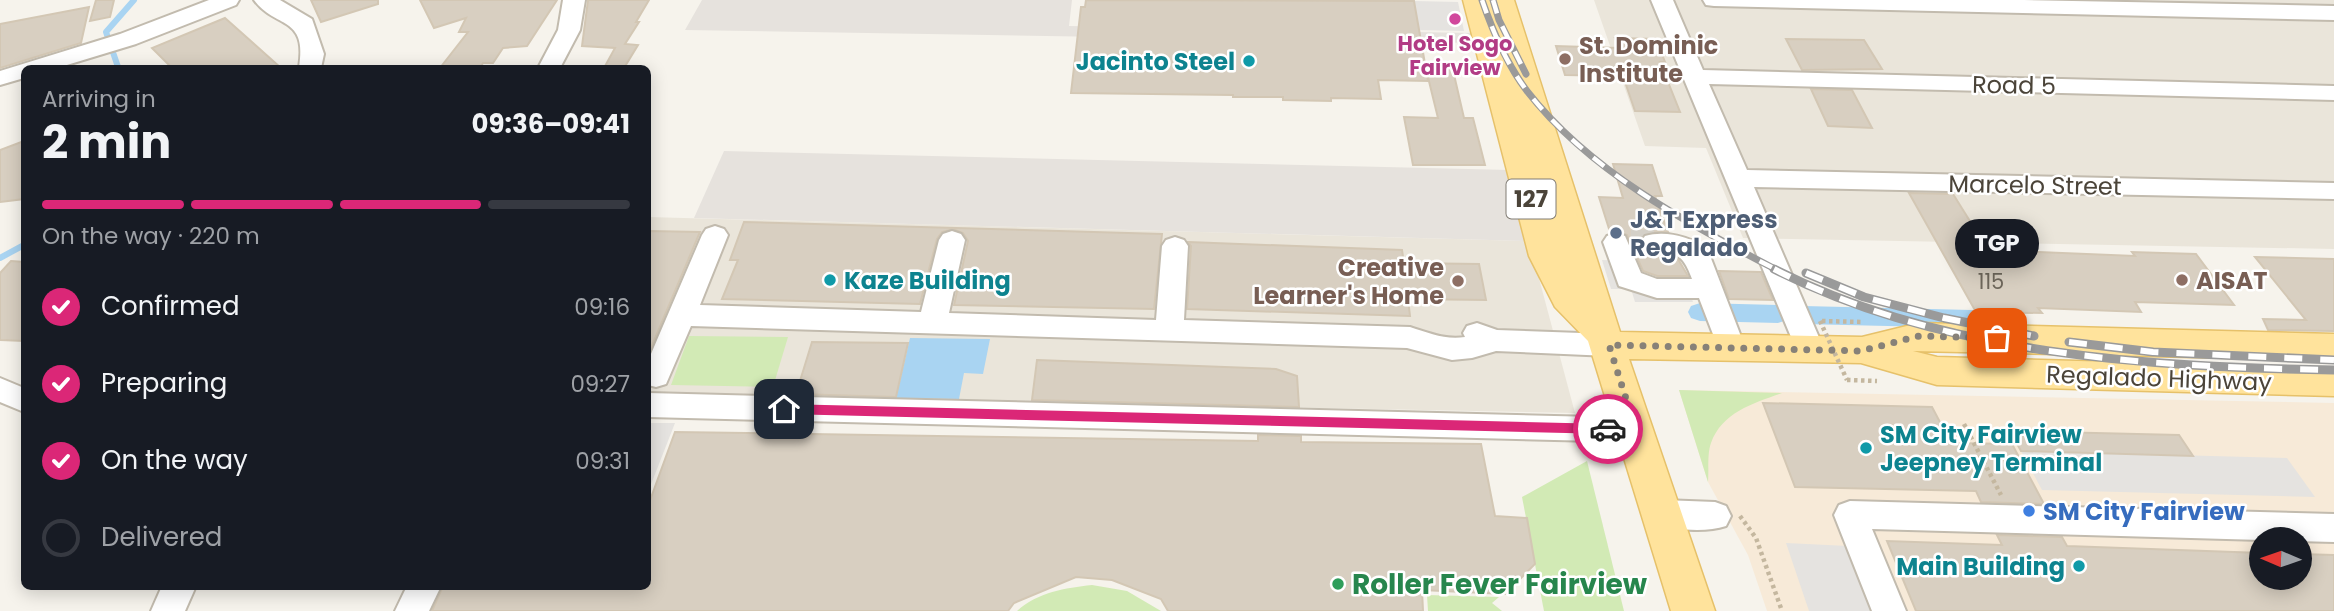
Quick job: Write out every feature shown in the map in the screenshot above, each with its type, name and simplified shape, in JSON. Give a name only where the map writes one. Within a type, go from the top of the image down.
[{"type":"main road","name":"127","points":[[1476,0],[1546,256],[1567,298],[1609,345]]},
{"type":"main road","name":"127","points":[[1501,0],[1573,241],[1609,345],[1693,611]]},
{"type":"main road","name":"Regalado Highway","points":[[1609,345],[1720,315],[1815,335],[1857,351],[1937,371],[2334,383]]},
{"type":"main road","name":"Regalado Highway","points":[[1857,351],[1919,336],[2334,347]]},
{"type":"street","points":[[45,65],[128,39],[228,0]]},
{"type":"street","points":[[265,0],[304,24],[313,54],[311,65]]},
{"type":"street","points":[[551,65],[569,30],[574,0]]},
{"type":"street","points":[[1662,0],[1736,178],[1815,335]]},
{"type":"street","points":[[1714,0],[2334,13]]},
{"type":"street","points":[[0,78],[21,72]]},
{"type":"street","name":"Road 5","points":[[1694,78],[2334,93]]},
{"type":"street","name":"Marcelo Street","points":[[1736,178],[2334,191]]},
{"type":"street","points":[[656,376],[715,235]]},
{"type":"street","points":[[933,323],[953,240]]},
{"type":"street","points":[[1573,241],[1671,243],[1691,250],[1701,261],[1720,315]]},
{"type":"street","points":[[1634,242],[1629,279],[1633,283],[1720,315]]},
{"type":"street","points":[[1169,330],[1175,246]]},
{"type":"street","points":[[681,315],[1410,338],[1432,348],[1473,349],[1494,340],[1609,345]]},
{"type":"street","points":[[0,389],[21,400]]},
{"type":"street","points":[[651,405],[1636,430]]},
{"type":"street","points":[[1662,513],[1724,512]]},
{"type":"street","points":[[1889,611],[1850,514],[2334,528]]},
{"type":"street","points":[[169,611],[177,590]]},
{"type":"street","points":[[412,611],[422,590]]},
{"type":"path","points":[[1815,335],[1857,351]]},
{"type":"path","points":[[1815,335],[1857,351],[1880,381]]},
{"type":"path","points":[[1964,425],[2014,519]]},
{"type":"path","points":[[1724,512],[1756,538],[1782,611]]},
{"type":"shaded area","points":[[702,0],[1072,0],[1069,26],[1474,33],[1477,43],[685,30]]},
{"type":"shaded area","points":[[1594,0],[2334,0],[2334,249],[1743,238],[1706,148],[1645,146]]},
{"type":"shaded area","points":[[1414,1],[1458,2],[1464,31],[1419,30]]},
{"type":"shaded area","points":[[724,151],[1510,170],[1529,241],[694,218]]},
{"type":"shaded area","points":[[651,217],[1529,241],[1575,413],[651,395]]},
{"type":"shaded area","points":[[1602,260],[1632,261],[1640,282],[1686,283],[1693,302],[1635,302],[1631,289],[1611,289]]},
{"type":"shaded area","name":"SM City Fairview","points":[[1679,390],[2334,403],[2334,611],[1767,611],[1748,555],[1708,482]]},
{"type":"shaded area","points":[[651,423],[675,423],[651,484]]},
{"type":"shaded area","points":[[2021,451],[2287,458],[2315,497],[2042,490]]},
{"type":"shaded area","points":[[1786,543],[1848,546],[1873,611],[1809,611]]},
{"type":"green space","points":[[689,336],[788,337],[773,387],[671,385]]},
{"type":"green space","points":[[1679,390],[1782,393],[1740,410],[1716,432],[1710,447],[1708,482]]},
{"type":"green space","points":[[1587,461],[1624,611],[1544,611],[1522,497]]},
{"type":"green space","points":[[1092,585],[1127,591],[1161,611],[1017,611],[1043,595]]},
{"type":"green space","points":[[1427,595],[1499,597],[1492,603],[1502,611],[1428,611]]},
{"type":"water","points":[[910,338],[990,339],[983,374],[964,373],[959,399],[896,398]]},
{"type":"building","points":[[96,0],[114,0],[110,17],[90,21]]},
{"type":"building","points":[[311,0],[378,0],[378,4],[321,22]]},
{"type":"building","points":[[420,0],[557,0],[527,46],[503,48],[493,63],[442,65],[468,32],[459,32],[466,18],[434,28]]},
{"type":"building","points":[[588,0],[649,0],[625,44],[638,45],[626,65],[606,65],[615,48],[582,46]]},
{"type":"building","points":[[1086,0],[1414,1],[1428,81],[1378,80],[1381,99],[1331,98],[1331,101],[1233,95],[1071,93],[1081,7],[1085,7]]},
{"type":"building","points":[[89,7],[81,43],[0,68],[0,24]]},
{"type":"building","points":[[225,18],[278,65],[169,65],[152,48]]},
{"type":"building","points":[[1615,38],[1656,39],[1665,62],[1660,62],[1680,112],[1635,111],[1623,76],[1565,75],[1556,46],[1619,48]]},
{"type":"building","points":[[1786,39],[1864,40],[1882,69],[1802,70]]},
{"type":"building","points":[[1425,65],[1452,66],[1464,118],[1473,118],[1485,165],[1413,165],[1404,117],[1438,118]]},
{"type":"building","points":[[1811,89],[1852,90],[1872,128],[1828,126]]},
{"type":"building","points":[[21,142],[21,199],[0,202],[0,150]]},
{"type":"building","points":[[1613,164],[1652,165],[1662,196],[1655,196],[1668,232],[1644,233],[1639,243],[1644,251],[1678,259],[1688,276],[1657,276],[1643,271],[1627,235],[1617,231],[1610,232],[1599,197],[1623,198]]},
{"type":"building","points":[[1909,193],[1953,194],[1988,250],[2135,256],[2132,252],[2196,254],[2234,305],[2135,302],[2141,312],[2038,308],[2042,313],[1976,312]]},
{"type":"building","points":[[744,222],[1162,234],[1154,309],[954,305],[968,241],[963,233],[953,229],[942,232],[937,239],[920,304],[722,299],[738,260],[730,260]]},
{"type":"building","points":[[651,231],[700,232],[651,348]]},
{"type":"building","points":[[1188,242],[1402,250],[1404,263],[1479,264],[1486,300],[1408,299],[1410,316],[1187,309],[1191,246]]},
{"type":"building","points":[[2255,257],[2334,259],[2334,331],[2268,330],[2263,319],[2306,320]]},
{"type":"building","points":[[11,261],[21,262],[21,341],[0,340],[0,273]]},
{"type":"building","points":[[1719,271],[1761,272],[1773,300],[1729,299]]},
{"type":"building","points":[[812,342],[908,343],[896,397],[796,394]]},
{"type":"building","points":[[1037,360],[1276,369],[1297,376],[1299,407],[1032,400]]},
{"type":"building","name":"SM City Fairview Jeepney Terminal","points":[[1763,403],[1932,407],[1951,443],[2012,444],[2044,504],[1981,502],[1976,491],[1795,487]]},
{"type":"building","points":[[2010,431],[2179,435],[2193,456],[2021,451]]},
{"type":"building","points":[[675,432],[1258,441],[1258,435],[1301,436],[1301,442],[1481,444],[1495,516],[1527,518],[1535,564],[1505,594],[1422,590],[1423,611],[1168,611],[1161,599],[1112,580],[1076,577],[1014,603],[1008,611],[432,611],[441,590],[651,590],[651,498]]},
{"type":"building","name":"Main Building","points":[[1997,535],[2062,537],[2067,546],[2249,553],[2249,590],[2312,590],[2312,554],[2334,555],[2334,611],[1916,611],[1887,541],[2002,545]]},
{"type":"waterway","points":[[117,65],[106,32],[134,0]]},
{"type":"waterway","points":[[0,258],[21,247]]},
{"type":"waterway","points":[[1700,312],[1778,314]]},
{"type":"waterway","points":[[1803,315],[1972,319]]},
{"type":"tunnel","points":[[1631,242],[1654,242]]},
{"type":"railway","points":[[1482,0],[1501,47],[1519,80],[1552,120],[1580,146],[1610,171],[1675,214],[1777,270]]},
{"type":"railway","points":[[1493,0],[1499,20],[1526,74]]},
{"type":"railway","points":[[1774,269],[1839,298],[1906,321],[2047,351],[2192,365],[2334,370]]},
{"type":"railway","points":[[1806,273],[1864,297],[1944,318],[2034,336]]},
{"type":"railway","points":[[2069,342],[2153,352],[2334,360]]},
{"type":"way so far","points":[[1608,429],[1636,430],[1609,345],[1861,351],[1919,336],[1997,338]]},
{"type":"place","name":"Hotel Sogo Fairview","points":[[1455,19]]},
{"type":"place","name":"St. Dominic Institute","points":[[1565,59]]},
{"type":"place","name":"Jacinto Steel","points":[[1249,61]]},
{"type":"place","name":"J&T Express Regalado","points":[[1616,233]]},
{"type":"place","name":"Kaze Building","points":[[830,280]]},
{"type":"place","name":"AISAT","points":[[2182,280]]},
{"type":"place","name":"Creative Learner's Home","points":[[1458,281]]},
{"type":"place","name":"TGP","points":[[1997,338]]},
{"type":"place","name":"SM City Fairview Jeepney Terminal","points":[[1866,448]]},
{"type":"place","name":"SM City Fairview","points":[[2029,511]]},
{"type":"place","name":"Main Building","points":[[2079,566]]},
{"type":"place","name":"Roller Fever Fairview","points":[[1338,584]]},
{"type":"route","points":[[784,409],[1608,429]]}]
